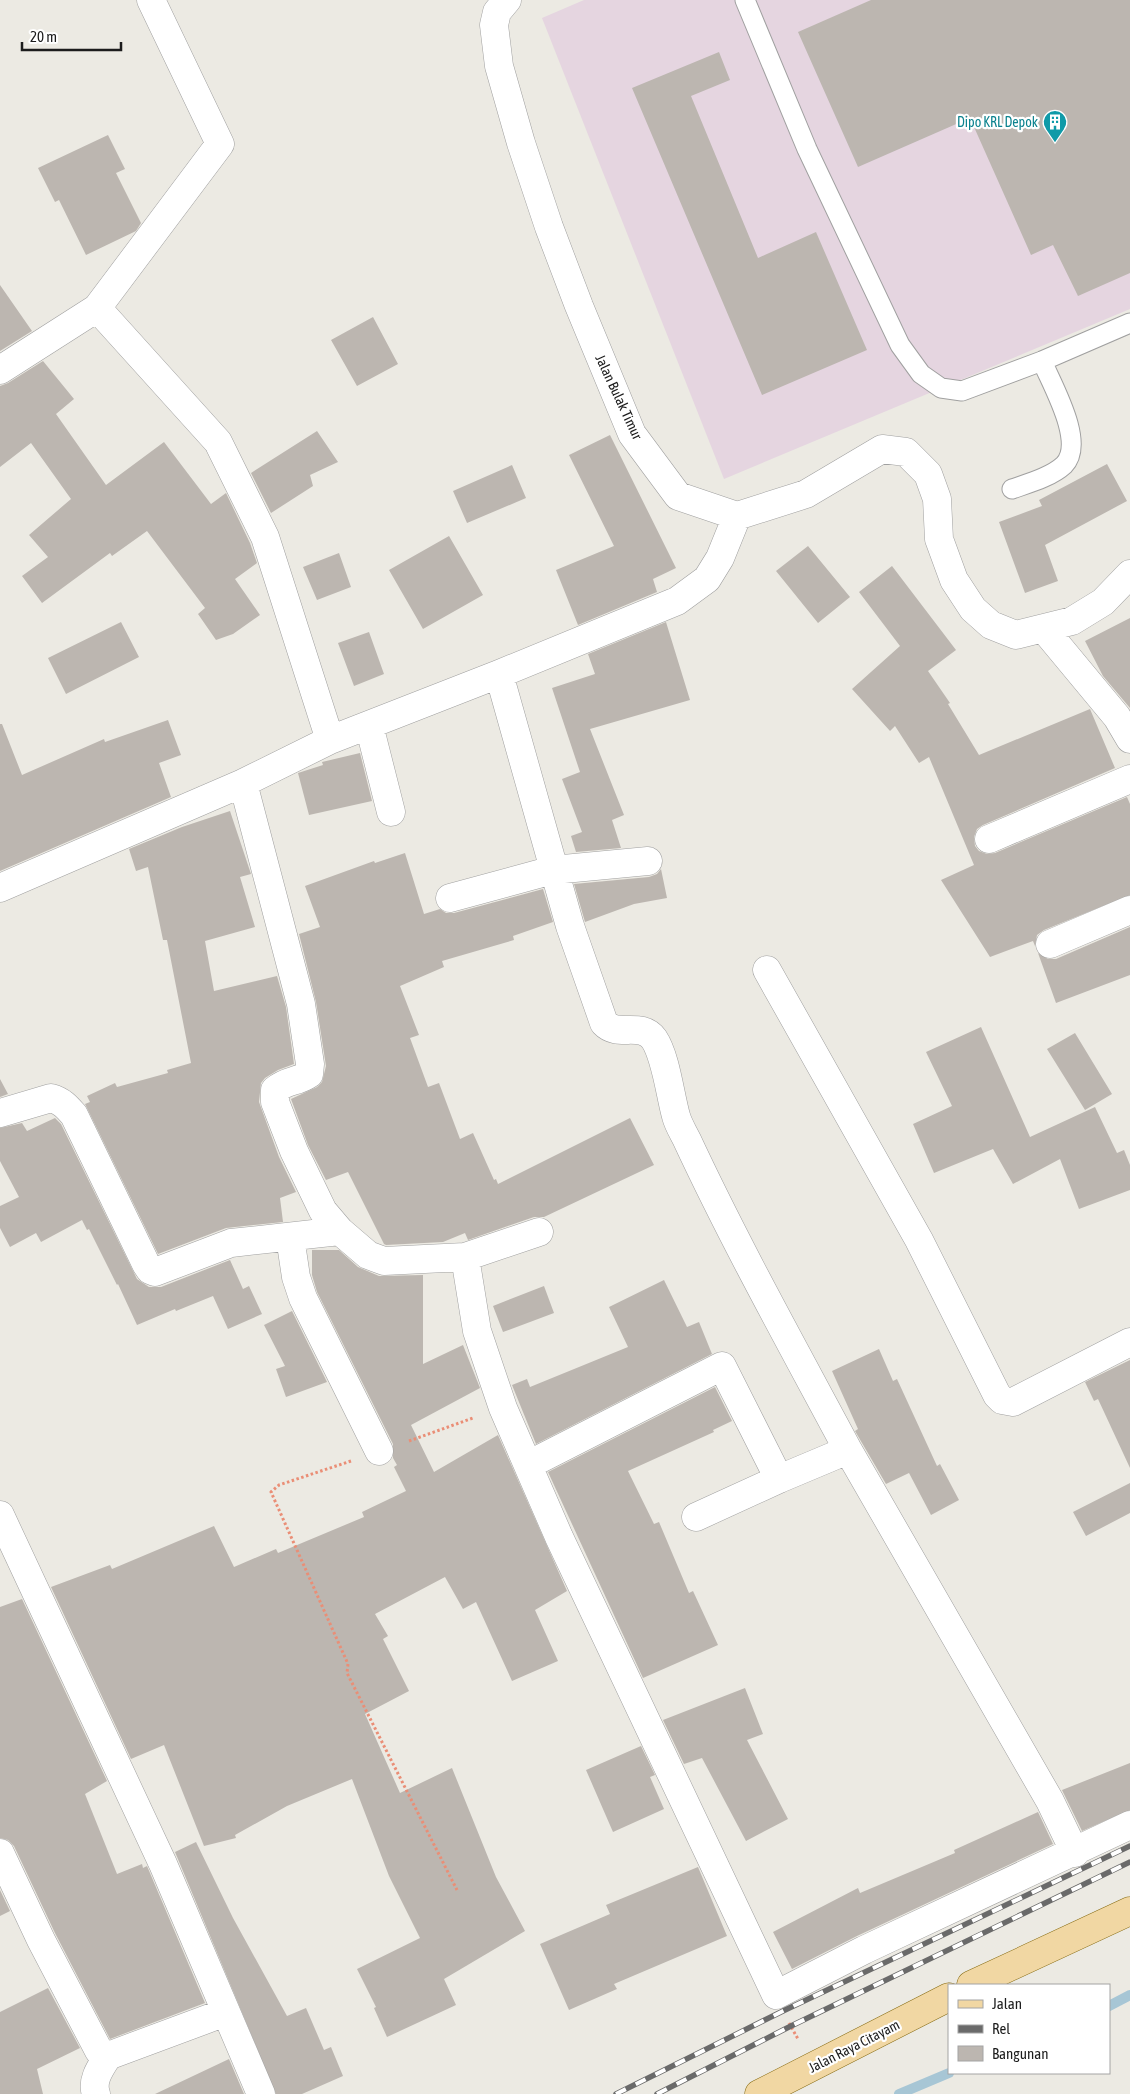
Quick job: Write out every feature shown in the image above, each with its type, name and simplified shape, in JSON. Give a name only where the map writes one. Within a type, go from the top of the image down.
[{"type":"main road","points":[[972,1984],[1130,1911]]},
{"type":"main road","name":"Jalan Raya Citayam","points":[[759,2094],[948,1998]]},
{"type":"street","points":[[0,370],[97,308],[220,144],[151,0]]},
{"type":"street","name":"Jalan Bulak Timur","points":[[507,0],[497,12],[494,32],[499,66],[521,143],[579,306],[632,434],[678,496],[737,516]]},
{"type":"street","points":[[97,308],[218,442],[265,536],[330,740]]},
{"type":"street","points":[[0,888],[243,783],[330,740],[499,674],[677,601],[707,579],[720,558],[737,516],[806,494],[882,449],[906,452],[928,474],[937,499],[939,539],[954,580],[973,609],[990,625],[1016,635],[1072,621],[1103,602],[1130,574]]},
{"type":"street","points":[[1044,629],[1126,722]]},
{"type":"street","points":[[499,674],[553,870],[570,926],[604,1023],[609,1029],[616,1031],[642,1030],[648,1032],[655,1041],[668,1079],[676,1118],[710,1189],[848,1450],[1050,1801],[1075,1853]]},
{"type":"street","points":[[369,725],[391,812]]},
{"type":"street","points":[[989,838],[1130,779]]},
{"type":"street","points":[[243,783],[301,1004],[310,1064],[309,1074],[301,1080],[284,1082],[275,1090],[276,1102],[294,1151],[323,1211],[340,1231],[368,1255],[384,1261],[465,1257],[539,1232]]},
{"type":"street","points":[[450,898],[553,870],[648,860]]},
{"type":"street","points":[[1050,944],[1130,910]]},
{"type":"street","points":[[766,970],[919,1240],[997,1395],[1002,1400],[1014,1402],[1130,1342]]},
{"type":"street","points":[[0,1113],[51,1098],[60,1100],[66,1106],[74,1116],[150,1270],[155,1272],[231,1243],[340,1231]]},
{"type":"street","points":[[290,1237],[296,1277],[303,1298],[379,1451]]},
{"type":"street","points":[[465,1257],[477,1331],[503,1408],[559,1537],[776,1995],[864,1950],[1075,1853],[1130,1825]]},
{"type":"street","points":[[528,1465],[722,1366],[779,1479]]},
{"type":"street","points":[[696,1517],[848,1450]]},
{"type":"street","points":[[0,1515],[163,1864],[262,2094]]},
{"type":"street","points":[[0,1853],[41,1940],[94,2044],[99,2051],[108,2056]]},
{"type":"street","points":[[96,2094],[94,2089],[98,2072],[108,2056],[226,2012]]},
{"type":"lane","points":[[745,0],[807,149],[900,346],[921,374],[941,388],[962,391],[1042,361],[1130,323]]},
{"type":"lane","points":[[1012,490],[1055,472],[1065,464],[1071,453],[1069,428],[1042,361]]},
{"type":"path","points":[[457,1890],[347,1673],[349,1670],[348,1664],[271,1492],[279,1485],[503,1408]]},
{"type":"shaded area","points":[[584,0],[1130,0],[1130,309],[724,479],[542,18]]},
{"type":"building","name":"Dipo KRL Depok","points":[[871,0],[1130,0],[1130,273],[1078,296],[1053,245],[1031,255],[970,118],[858,167],[798,32]]},
{"type":"building","points":[[719,52],[730,80],[691,96],[758,258],[816,232],[867,350],[762,395],[632,88]]},
{"type":"building","points":[[108,135],[125,169],[116,173],[141,223],[136,231],[86,255],[59,200],[55,202],[38,168]]},
{"type":"building","points":[[0,285],[32,331],[0,351]]},
{"type":"building","points":[[373,317],[398,364],[357,386],[331,340]]},
{"type":"building","points":[[43,361],[74,399],[56,414],[106,485],[164,442],[211,504],[226,493],[250,543],[257,563],[235,579],[260,615],[233,634],[216,640],[198,614],[205,608],[147,531],[112,556],[110,553],[42,603],[22,576],[48,557],[29,535],[71,499],[31,443],[0,467],[0,386]]},
{"type":"building","points":[[317,431],[338,462],[310,475],[313,486],[271,513],[251,473]]},
{"type":"building","points":[[610,435],[676,568],[653,579],[657,592],[578,625],[556,570],[614,546],[569,455]]},
{"type":"building","points":[[1107,464],[1127,501],[1045,545],[1058,581],[1025,593],[999,522],[1042,506],[1039,500]]},
{"type":"building","points":[[512,465],[526,498],[467,523],[453,491]]},
{"type":"building","points":[[449,536],[483,595],[423,629],[389,570]]},
{"type":"building","points":[[808,546],[850,597],[818,623],[776,571]]},
{"type":"building","points":[[339,553],[351,587],[317,600],[303,567]]},
{"type":"building","points":[[892,566],[956,650],[928,671],[950,703],[948,704],[979,755],[1090,709],[1115,768],[983,825],[977,829],[974,837],[975,846],[979,851],[987,854],[995,853],[1127,797],[1130,804],[1130,895],[1044,930],[1037,935],[1035,946],[1033,941],[990,957],[941,880],[974,865],[929,757],[919,763],[895,726],[890,731],[852,689],[900,646],[859,592]]},
{"type":"building","points":[[1130,618],[1130,708],[1103,676],[1085,641]]},
{"type":"building","points":[[121,622],[139,657],[66,694],[48,658]]},
{"type":"building","points":[[666,622],[690,700],[590,729],[624,815],[612,820],[621,848],[576,852],[571,836],[582,832],[562,779],[580,772],[552,688],[595,674],[588,654]]},
{"type":"building","points":[[369,632],[384,674],[354,686],[338,643]]},
{"type":"building","points":[[168,720],[181,755],[159,763],[171,797],[0,871],[0,724],[2,724],[22,775],[104,739],[105,742]]},
{"type":"building","points":[[360,753],[372,801],[309,815],[298,773],[323,765],[322,762]]},
{"type":"building","points":[[230,811],[251,874],[240,877],[255,927],[205,941],[214,991],[277,976],[286,1007],[294,1064],[278,1070],[265,1078],[261,1083],[259,1102],[279,1157],[296,1192],[280,1198],[283,1222],[226,1228],[158,1254],[85,1104],[90,1102],[87,1096],[115,1083],[117,1087],[168,1073],[167,1070],[191,1063],[167,940],[163,940],[148,867],[136,871],[129,849],[182,827]]},
{"type":"building","points":[[405,853],[424,914],[440,909],[446,913],[454,913],[543,889],[553,922],[513,936],[514,940],[442,961],[444,967],[400,986],[419,1035],[410,1038],[428,1087],[439,1083],[460,1139],[473,1133],[494,1180],[496,1179],[498,1184],[630,1118],[654,1165],[544,1217],[534,1217],[468,1240],[465,1233],[443,1242],[386,1245],[348,1172],[326,1180],[308,1145],[291,1099],[317,1087],[322,1082],[326,1066],[316,1002],[299,934],[320,927],[305,886],[374,861],[375,863]]},
{"type":"building","points":[[661,869],[667,898],[634,904],[585,922],[574,884],[649,877],[657,874]]},
{"type":"building","points":[[1130,927],[1130,975],[1056,1003],[1038,953],[1048,959],[1056,959]]},
{"type":"building","points":[[981,1027],[1030,1137],[1095,1107],[1117,1153],[1124,1150],[1130,1165],[1130,1190],[1079,1209],[1060,1159],[1013,1184],[993,1149],[934,1173],[913,1124],[952,1106],[926,1052]]},
{"type":"building","points":[[1075,1033],[1112,1094],[1085,1110],[1047,1049]]},
{"type":"building","points":[[0,1079],[8,1094],[0,1097]]},
{"type":"building","points":[[55,1118],[61,1124],[137,1279],[149,1287],[161,1287],[230,1260],[243,1289],[249,1286],[262,1314],[228,1329],[213,1296],[137,1325],[118,1284],[89,1229],[87,1230],[82,1220],[41,1242],[36,1233],[10,1247],[0,1228],[0,1206],[19,1197],[0,1161],[0,1128],[22,1123],[27,1131]]},
{"type":"building","points":[[312,1250],[339,1250],[358,1267],[379,1276],[423,1275],[423,1364],[463,1345],[480,1388],[411,1425],[434,1472],[498,1435],[567,1591],[535,1610],[558,1661],[512,1681],[476,1602],[463,1609],[445,1577],[375,1614],[388,1636],[383,1639],[409,1691],[365,1714],[400,1793],[452,1768],[496,1877],[525,1931],[444,1979],[456,2005],[387,2037],[374,2008],[376,2007],[357,1969],[420,1938],[389,1876],[352,1779],[287,1806],[235,1835],[236,1838],[204,1846],[164,1745],[131,1759],[51,1587],[110,1565],[112,1569],[214,1526],[234,1567],[276,1549],[278,1553],[364,1517],[362,1512],[406,1491],[394,1467],[397,1465],[393,1458],[393,1444],[317,1292],[312,1275]]},
{"type":"building","points":[[664,1280],[687,1327],[699,1322],[712,1354],[536,1444],[512,1385],[527,1379],[530,1387],[628,1347],[609,1307]]},
{"type":"building","points":[[544,1286],[554,1313],[503,1332],[493,1306]]},
{"type":"building","points":[[292,1311],[327,1382],[286,1397],[276,1369],[285,1366],[264,1325]]},
{"type":"building","points":[[879,1349],[893,1381],[897,1379],[937,1466],[940,1464],[959,1500],[931,1515],[909,1473],[886,1484],[855,1431],[858,1429],[832,1371]]},
{"type":"building","points":[[1130,1360],[1130,1468],[1098,1399],[1094,1401],[1085,1382]]},
{"type":"building","points":[[715,1387],[732,1421],[713,1430],[714,1432],[628,1471],[654,1524],[659,1522],[689,1593],[693,1591],[718,1645],[643,1678],[548,1472]]},
{"type":"building","points":[[1130,1483],[1130,1513],[1086,1536],[1073,1512]]},
{"type":"building","points":[[22,1599],[107,1781],[85,1794],[117,1874],[142,1864],[143,1868],[147,1866],[205,2003],[110,2039],[55,1933],[14,1846],[8,1840],[0,1838],[0,1607]]},
{"type":"building","points":[[745,1688],[763,1734],[747,1740],[788,1819],[746,1841],[702,1758],[684,1764],[663,1720]]},
{"type":"building","points":[[641,1746],[655,1775],[650,1777],[664,1809],[613,1832],[586,1770]]},
{"type":"building","points":[[1130,1763],[1130,1810],[1082,1831],[1062,1790]]},
{"type":"building","points":[[1038,1812],[1053,1844],[857,1936],[792,1969],[773,1932],[858,1888],[860,1893],[955,1853],[954,1850]]},
{"type":"building","points":[[196,1842],[233,1918],[287,2016],[306,2008],[324,2050],[331,2047],[343,2076],[302,2094],[276,2094],[175,1852]]},
{"type":"building","points":[[698,1867],[727,1936],[614,1984],[617,1989],[569,2010],[540,1944],[610,1914],[606,1905]]},
{"type":"building","points":[[0,1890],[10,1911],[0,1916]]},
{"type":"building","points":[[48,1988],[80,2048],[37,2069],[43,2094],[0,2094],[0,2012]]},
{"type":"building","points":[[229,2059],[244,2094],[155,2094]]},
{"type":"waterway","points":[[1110,2005],[1130,1995]]},
{"type":"waterway","points":[[899,2094],[948,2073]]},
{"type":"railway","points":[[616,2094],[783,2011],[1130,1846]]},
{"type":"railway","points":[[657,2094],[791,2026],[1130,1862]]},
{"type":"place","name":"Dipo KRL Depok","points":[[1055,143]]}]
